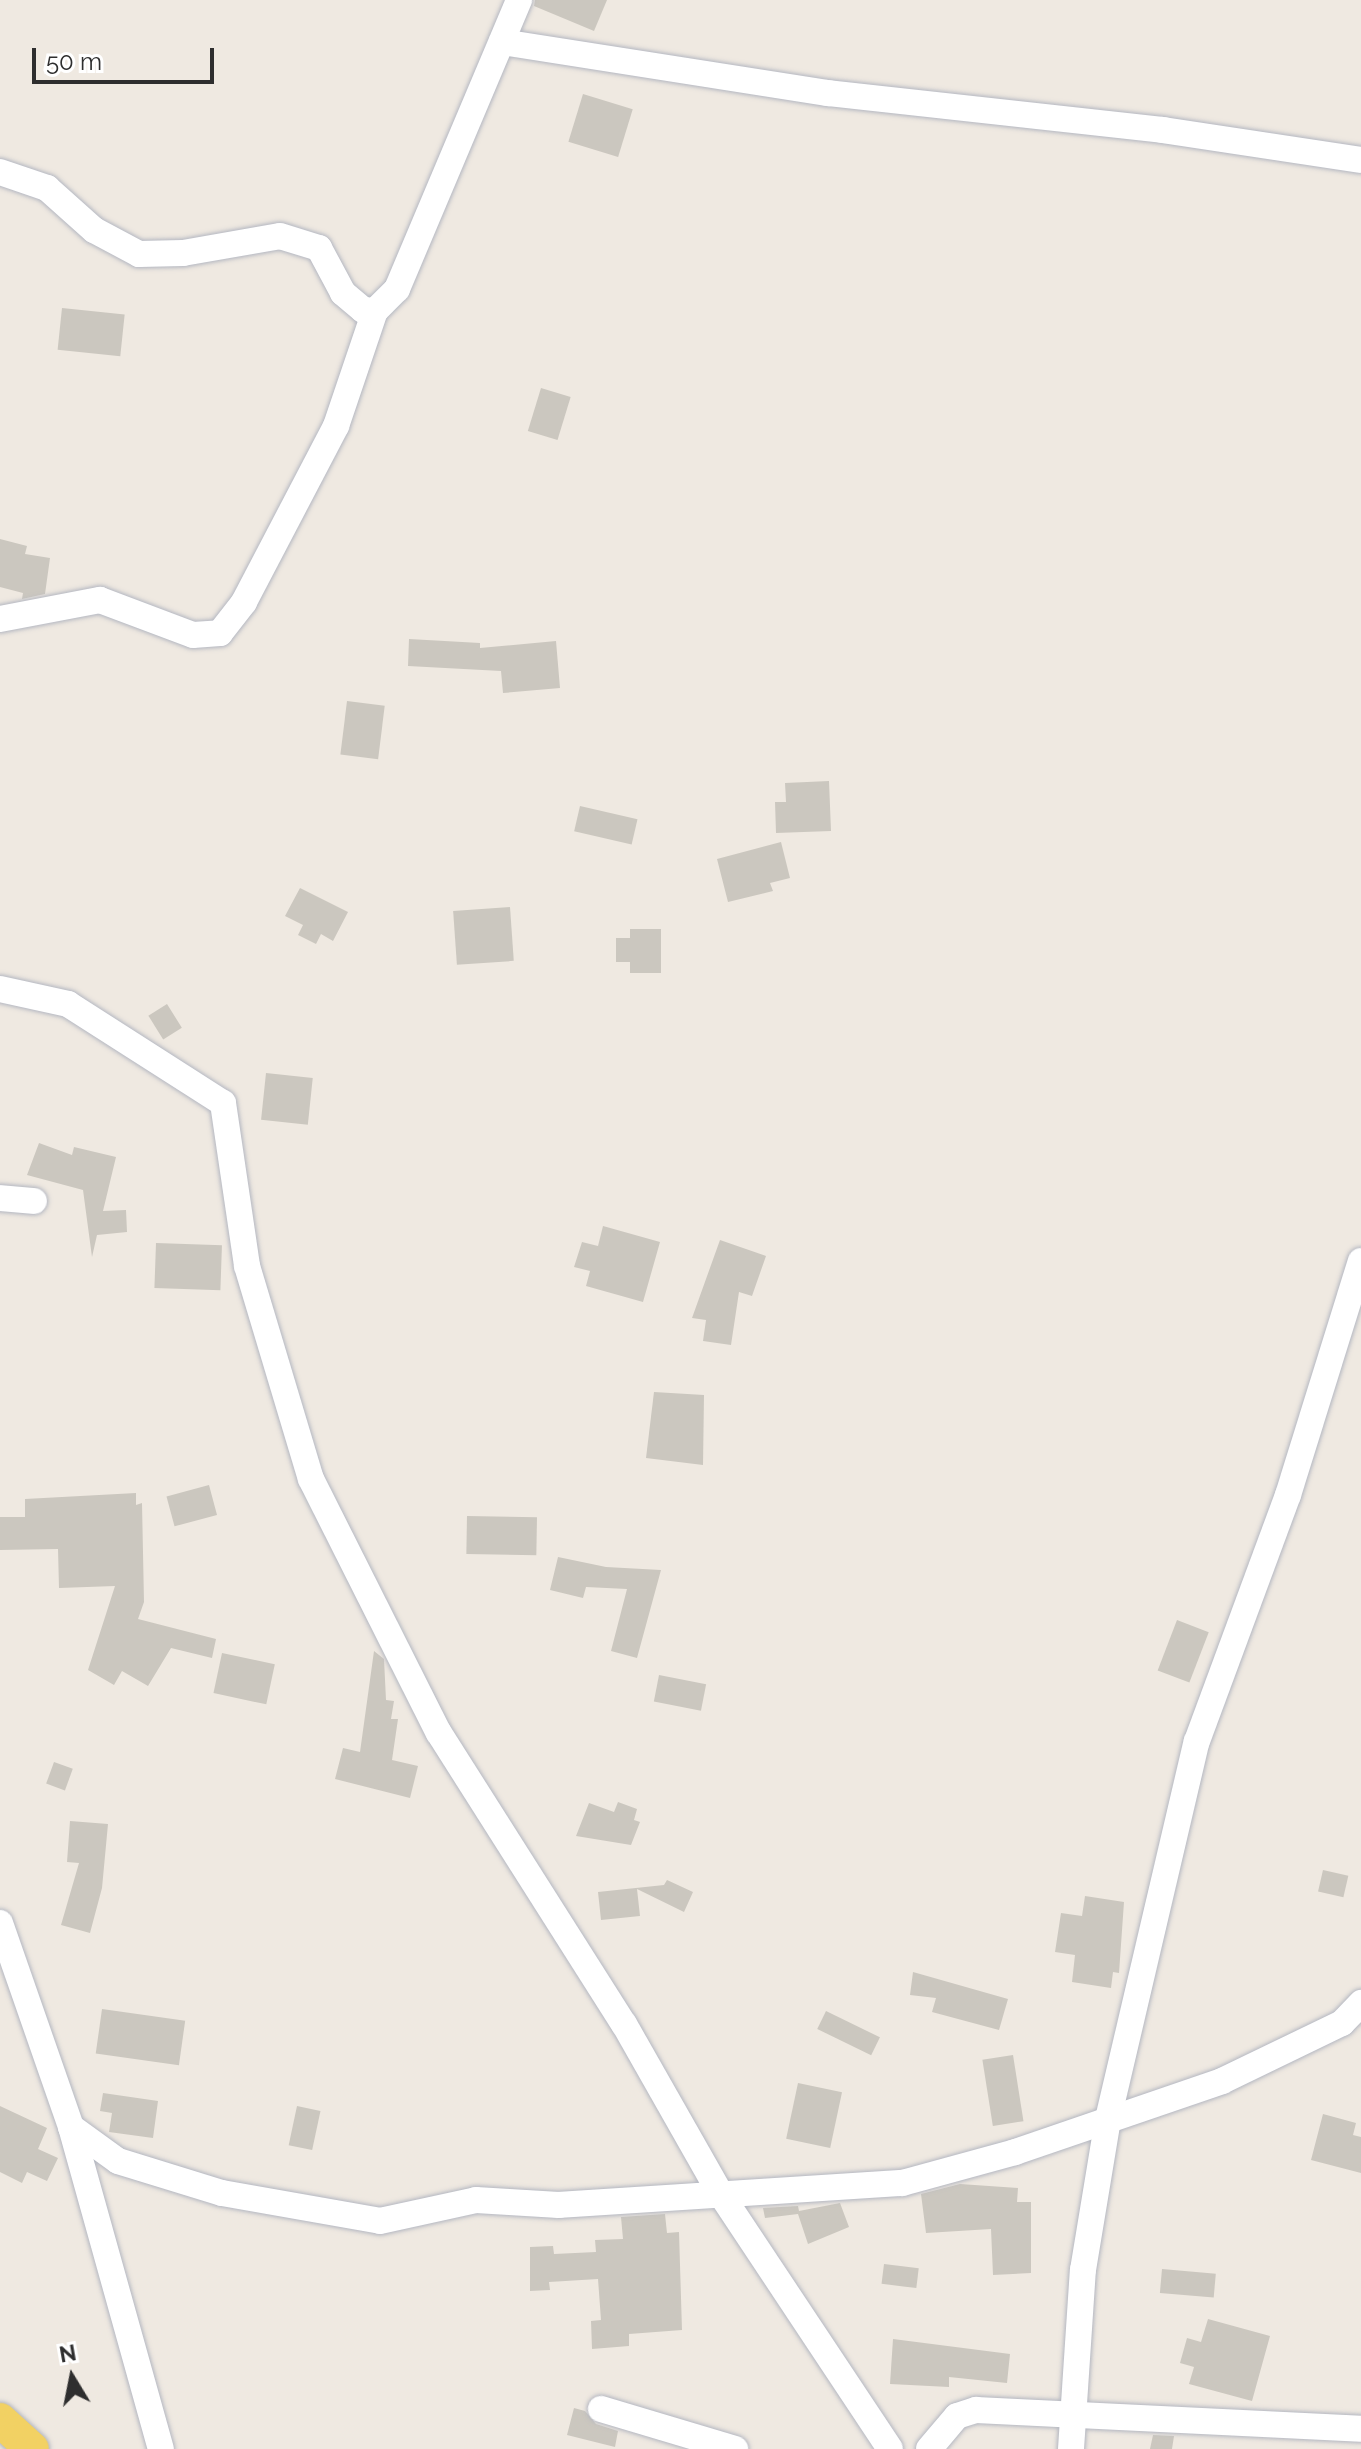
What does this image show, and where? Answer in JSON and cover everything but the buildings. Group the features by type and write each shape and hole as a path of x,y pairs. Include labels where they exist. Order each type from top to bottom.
{"main road":[{"path":"0,2420 32,2449"}],"street":[{"path":"0,619 100,600 193,635 220,633 244,602 336,426 375,311 397,289 519,0"},
{"path":"502,42 828,93 1163,130 1361,160"},
{"path":"0,172 47,188 94,230 139,254 183,253 280,236 319,248 343,293 363,310 375,311"},
{"path":"0,989 68,1004 223,1103 247,1266 311,1479 439,1733 624,2024 720,2193 890,2449"},
{"path":"0,1198 34,1201"},
{"path":"1071,2449 1083,2270 1108,2119 1197,1741 1288,1495 1361,1261"},
{"path":"0,1923 71,2127 161,2449"},
{"path":"71,2127 118,2161 222,2193 380,2221 476,2200 559,2205 902,2183 1015,2152 1222,2081 1342,2023 1361,2003"},
{"path":"601,2409 735,2449"},
{"path":"929,2449 965,2411 1071,2418 1146,2415 1361,2429"}]}
